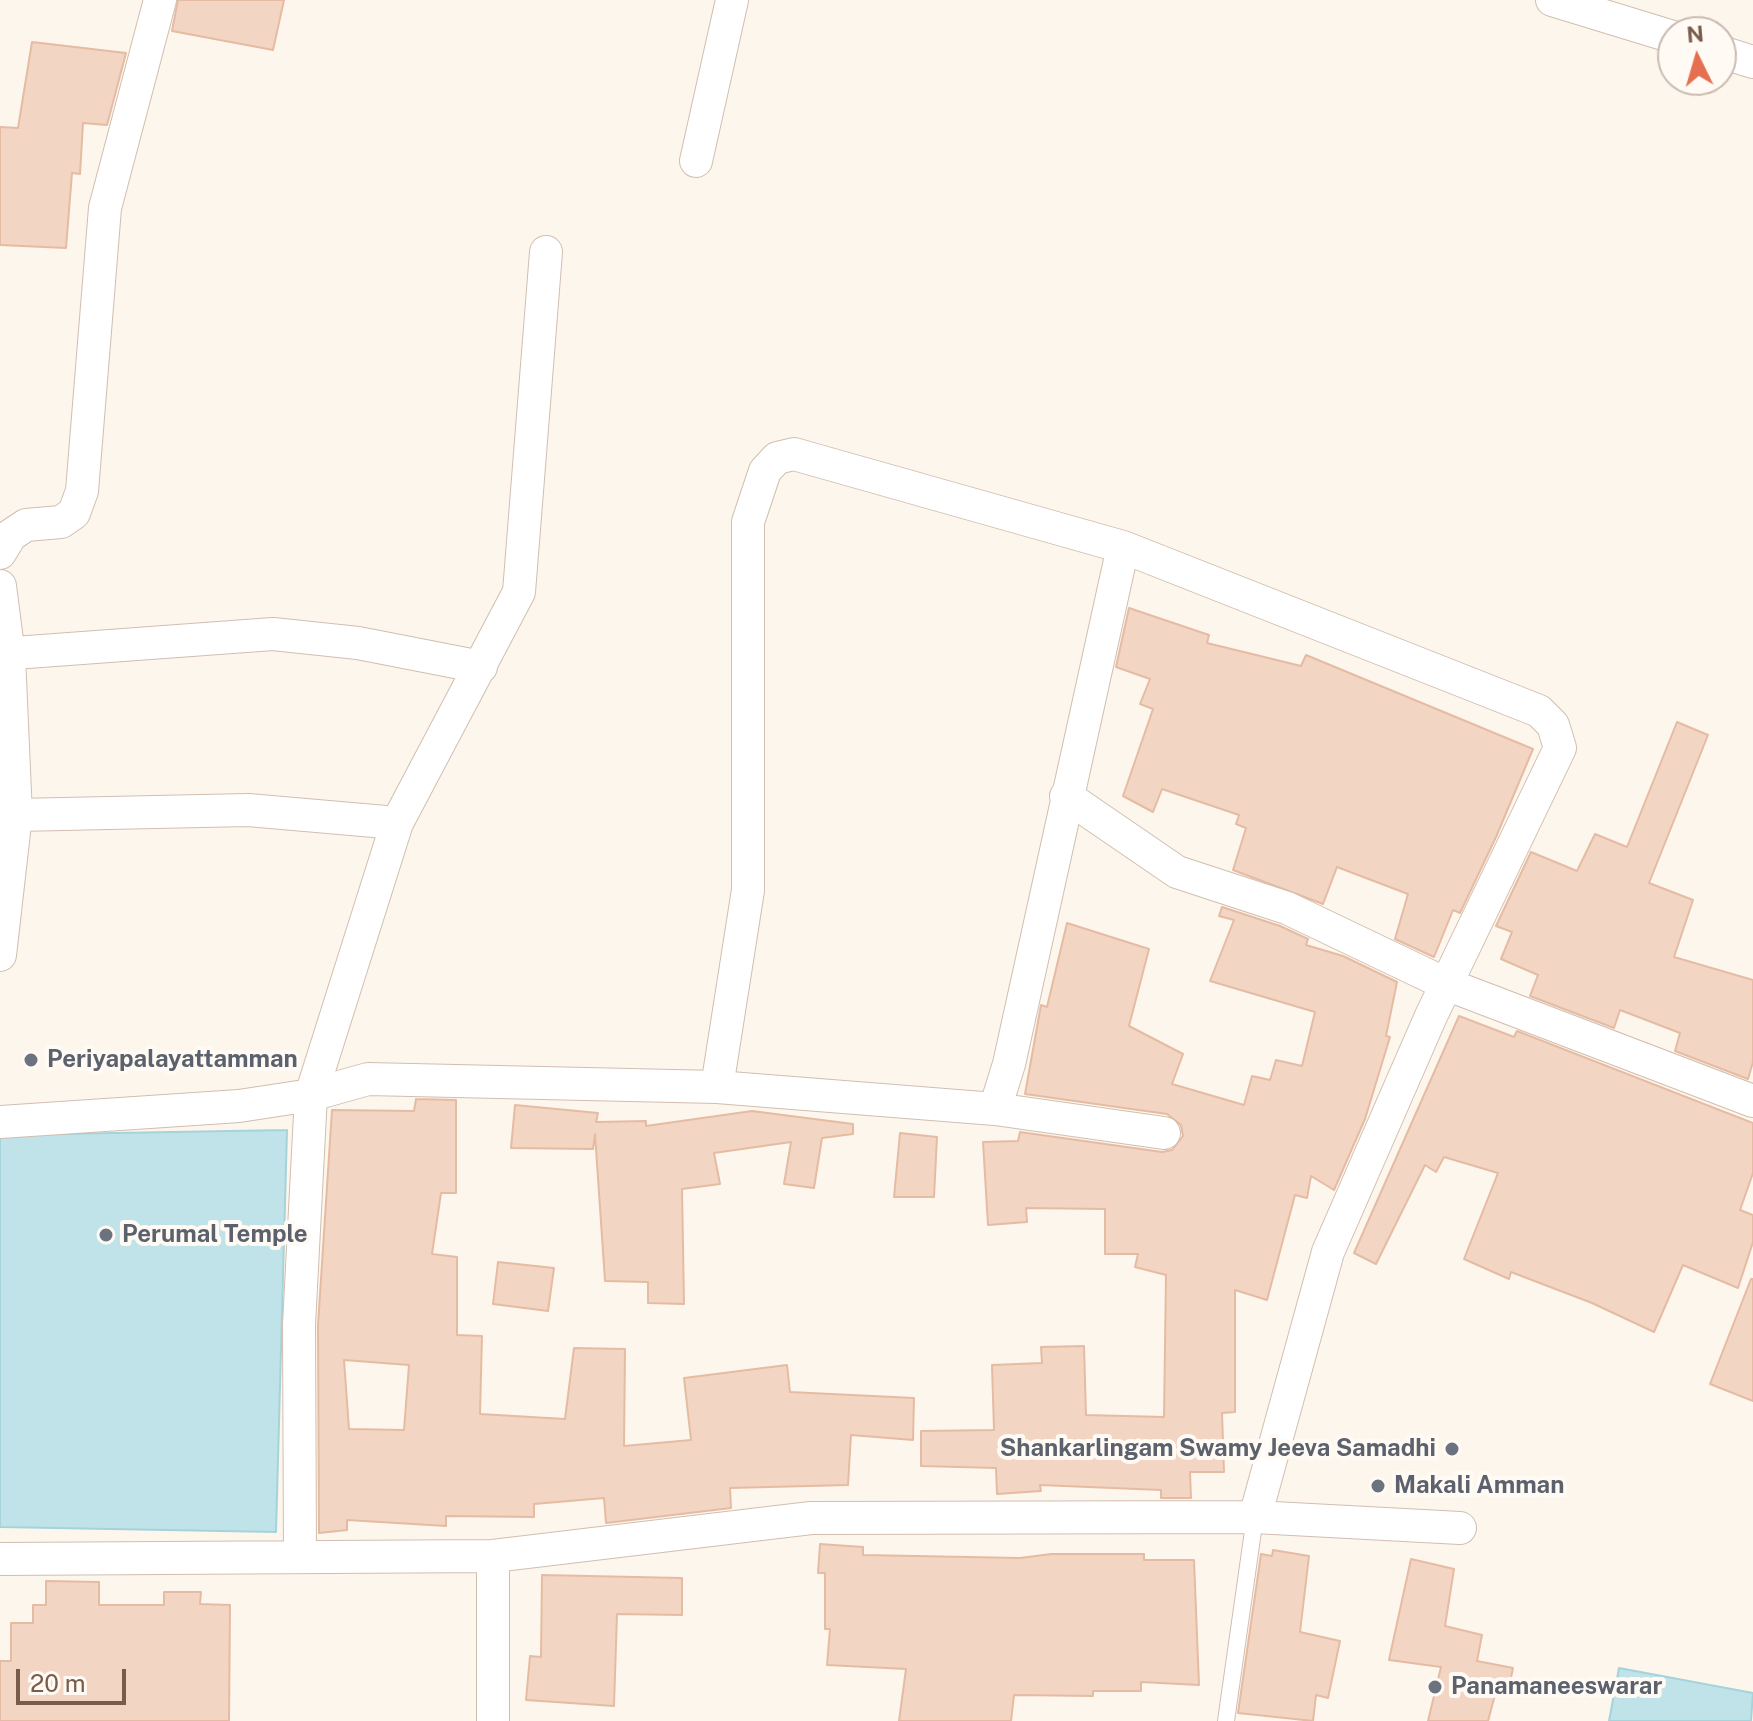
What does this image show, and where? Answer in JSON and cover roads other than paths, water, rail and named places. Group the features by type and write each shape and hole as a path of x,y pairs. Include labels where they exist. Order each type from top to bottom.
{"street":[{"path":"0,553 11,535 26,525 61,522 74,513 82,491 105,208 160,0"},
{"path":"696,161 732,0"},
{"path":"1552,0 1657,32"},
{"path":"300,1555 299,1325 311,1095 397,823 519,592 546,252"},
{"path":"717,1087 748,890 748,522 765,471 777,458 794,454 1123,547 1539,711 1553,725 1560,748 1446,984 1328,1252 1255,1517"},
{"path":"995,1109 1009,1064 1123,547"},
{"path":"0,586 16,815 0,955"},
{"path":"4,655 273,634 358,643 481,667"},
{"path":"1066,796 1177,872 1287,908 1446,984 1753,1101"},
{"path":"16,815 248,810 397,823"},
{"path":"0,1122 239,1106 311,1095 368,1079 717,1087 995,1109 1164,1133"},
{"path":"0,1559 493,1556 811,1518 1255,1517 1460,1528"},
{"path":"493,1556 493,1721"}],"lane":[{"path":"1226,1721 1255,1517"}],"water":[{"path":"287,1130 276,1532 0,1527 0,1135"},
{"path":"1619,1668 1753,1693 1751,1721 1609,1721"}],"place":[{"name":"Periyapalayattamman","path":"31,1060"},
{"name":"Perumal Temple","path":"106,1235"},
{"name":"Shankarlingam Swamy Jeeva Samadhi","path":"1452,1449"},
{"name":"Makali Amman","path":"1378,1486"},
{"name":"Panamaneeswarar","path":"1435,1687"}]}
